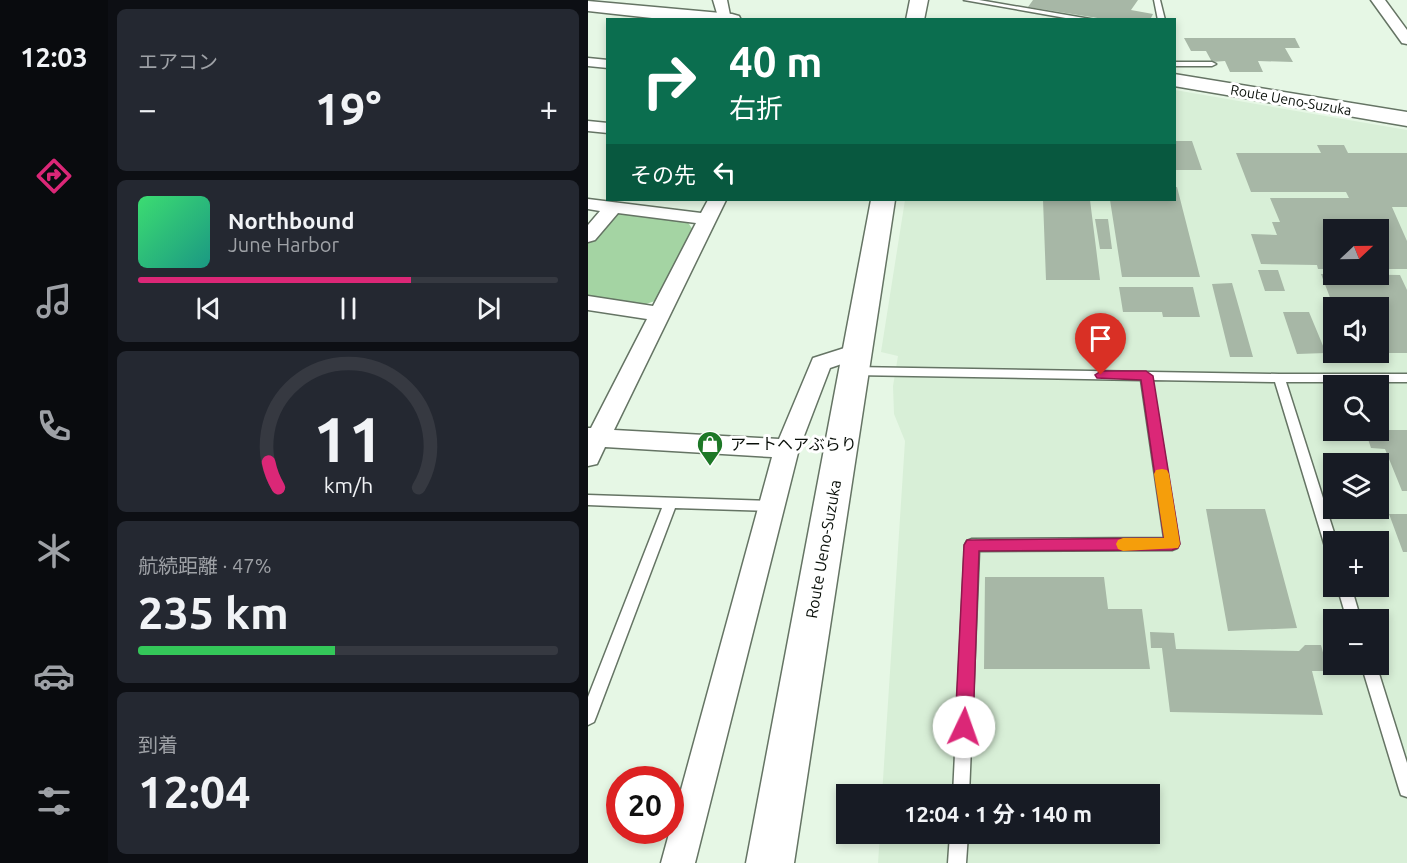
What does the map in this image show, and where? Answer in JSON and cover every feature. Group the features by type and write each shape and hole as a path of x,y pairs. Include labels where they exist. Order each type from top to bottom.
{"main road":[{"path":"915,18 919,0"},
{"path":"588,6 714,18"},
{"name":"Route Ueno-Suzuka","path":"1176,73 1407,119"},
{"name":"Route Ueno-Suzuka","path":"770,863 883,201"}],"street":[{"path":"720,0 725,18"},
{"path":"1378,0 1407,40"},
{"path":"588,62 606,64"},
{"path":"588,126 606,128"},
{"path":"716,201 591,444 787,449"},
{"path":"588,204 707,219"},
{"path":"588,236 614,207"},
{"path":"588,303 660,314"},
{"path":"678,863 787,449 821,363 855,361"}],"lane":[{"path":"967,0 1085,18"},
{"path":"1016,8 1022,0"},
{"path":"1158,0 1162,18"},
{"path":"1176,73 1212,64"},
{"path":"855,361 1146,376 1407,378"},
{"path":"961,784 972,545 1172,544 1146,376"},
{"path":"1279,378 1327,531"},
{"path":"588,500 772,506"},
{"path":"588,717 671,502"},
{"path":"1371,675 1407,789"},
{"path":"957,863 958,844"}],"shaded area":[{"path":"1176,90 1407,130 1407,863 878,863 879,844 1160,844 1160,784 883,784 905,441 894,414 893,386 898,356 881,352 905,201 1176,201"}],"green space":[{"path":"616,213 687,221 693,230 658,300 643,305 588,297 588,243"}],"building":[{"path":"1033,0 1138,0 1131,10 1153,14 1151,18 1097,18 1028,7"},
{"path":"1184,38 1295,38 1300,48 1285,48 1293,62 1258,61 1263,72 1230,72 1225,61 1212,62 1206,51 1191,51"},
{"path":"1176,141 1192,141 1202,170 1176,170"},
{"path":"1317,145 1344,145 1348,153 1407,153 1407,207 1392,207 1407,241 1407,269 1389,269 1389,219 1323,219 1323,269 1318,269 1317,265 1261,264 1251,234 1277,235 1272,222 1280,222 1270,198 1349,198 1346,192 1251,192 1236,153 1321,153"},
{"path":"1177,187 1200,277 1122,277 1110,201 1176,201"},
{"path":"1043,201 1090,201 1100,280 1046,280"},
{"path":"1095,219 1108,219 1112,249 1100,249"},
{"path":"1258,270 1278,270 1285,291 1265,291"},
{"path":"1389,275 1400,275 1407,290 1407,353 1389,353 1389,297 1330,297 1325,285 1389,285"},
{"path":"1232,283 1253,357 1230,357 1212,284"},
{"path":"1119,287 1193,287 1200,317 1163,317 1162,312 1123,312"},
{"path":"1283,312 1309,312 1323,346 1323,353 1297,354"},
{"path":"1389,430 1407,430 1407,491 1402,491 1389,459 1389,453 1385,449 1371,448 1369,441 1389,441"},
{"path":"1206,509 1265,509 1297,628 1228,631"},
{"path":"1389,514 1407,514 1407,552 1403,552"},
{"path":"985,577 1104,577 1108,609 1142,609 1150,669 984,669"},
{"path":"1150,632 1174,633 1176,649 1299,651 1305,645 1321,645 1323,671 1312,671 1323,715 1170,712 1162,648 1151,648"}],"slow traffic":[{"path":"1123,544 1172,544 1162,474"}],"place":[{"name":"アートヘアぶらり","path":"710,467"}],"route":[{"path":"964,727 972,545 1172,544 1146,376 1101,375"}]}
